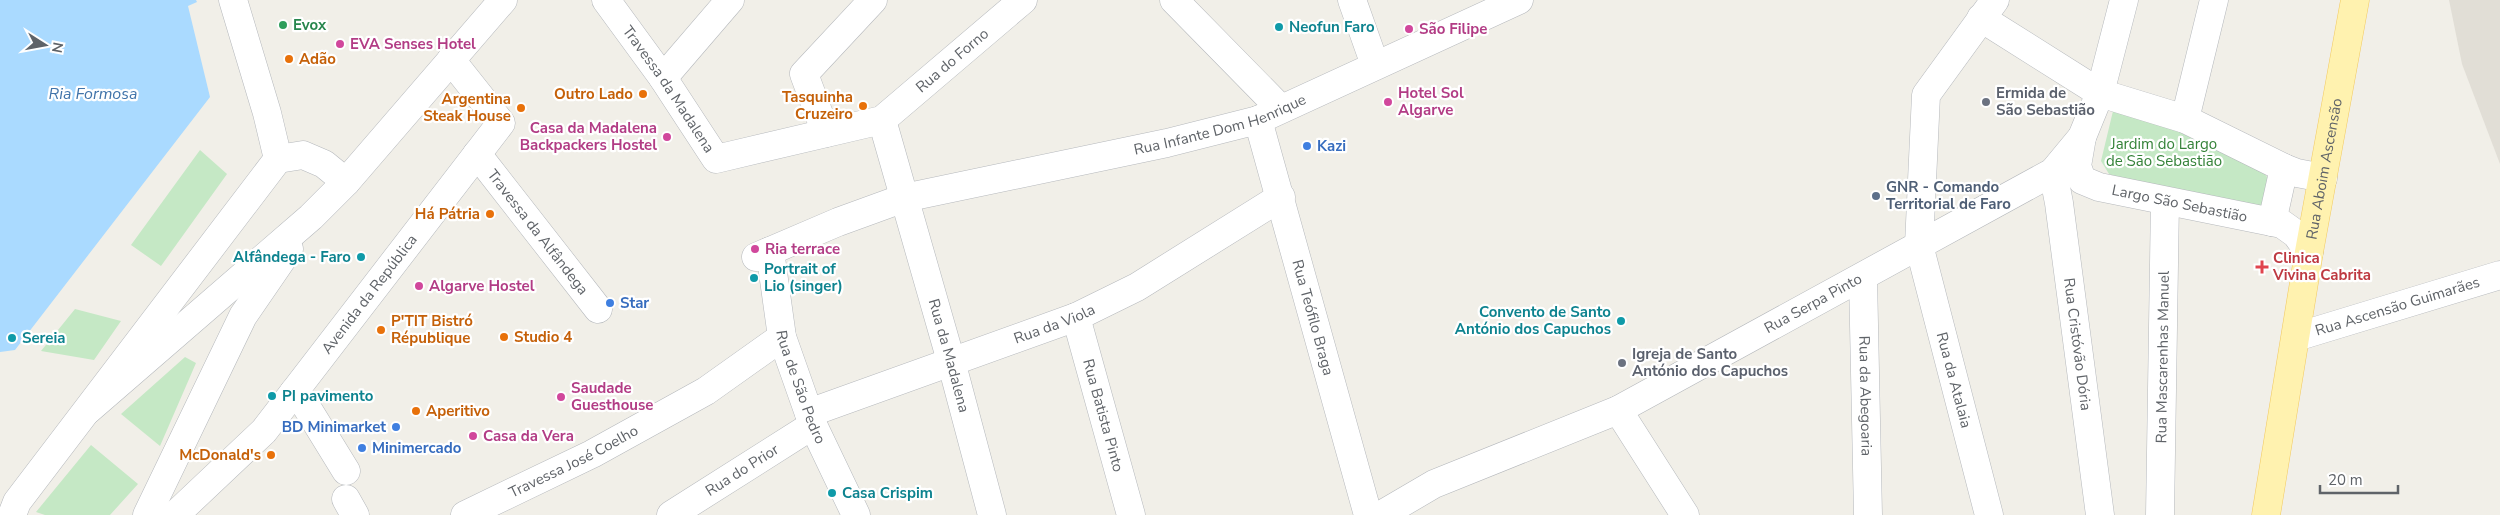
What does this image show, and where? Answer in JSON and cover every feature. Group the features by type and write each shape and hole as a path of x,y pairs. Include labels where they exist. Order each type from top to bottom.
{"main road":[{"name":"Rua Aboim Ascensão","path":"2266,515 2309,252 2355,0"}],"street":[{"path":"233,0 267,112 278,159"},
{"path":"88,410 312,217 346,182 503,0"},
{"name":"Travessa da Madalena","path":"606,0 663,78 716,159 826,133"},
{"path":"663,78 730,0"},
{"path":"873,0 804,74 826,133 882,120"},
{"name":"Rua do Forno","path":"882,120 1023,0"},
{"path":"1174,0 1269,114"},
{"path":"1352,0 1375,65"},
{"name":"Rua Infante Dom Henrique","path":"763,254 838,222 904,198 1167,143 1269,114 1519,0"},
{"path":"2053,172 2082,137 2100,93 2124,0"},
{"path":"2185,119 2214,0"},
{"path":"1988,9 2100,93 2185,119 2284,168 2297,173 2322,178"},
{"name":"Rua da Atalaia","path":"1988,9 1926,95 1919,245 1989,515"},
{"name":"Avenida da República","path":"175,515 264,431 501,123 452,60"},
{"name":"Rua Teófilo Braga","path":"1269,114 1281,198 1368,515"},
{"name":"Rua da Madalena","path":"882,120 951,360 992,515"},
{"name":"Largo São Sebastião","path":"2082,137 2077,166 2082,180 2099,187 2282,224 2296,234 2309,252"},
{"name":"Travessa da Alfândega","path":"477,154 598,308"},
{"path":"12,515 17,502 278,159 303,156 324,164 346,182"},
{"path":"2272,222 2284,168"},
{"name":"Rua Serpa Pinto","path":"1382,515 1434,484 1618,410 2053,172"},
{"name":"Rua Cristóvão Dória","path":"2053,172 2059,203 2100,515"},
{"path":"2059,203 2072,190 2099,187"},
{"name":"Rua da Viola","path":"811,419 951,360 1076,317 1137,287 1281,198"},
{"name":"Rua Mascarenhas Manuel","path":"2160,515 2164,201"},
{"path":"147,515 243,316 312,217"},
{"name":"Rua de São Pedro","path":"763,254 782,337 811,419 856,515"},
{"name":"Rua Ascensão Guimarães","path":"2296,337 2500,274"},
{"name":"Rua da Abegoaria","path":"1863,277 1868,515"},
{"name":"Rua Batista Pinto","path":"1076,317 1131,515"},
{"name":"Travessa José Coelho","path":"464,515 592,454 706,391 782,337"},
{"path":"294,392 306,406 346,471"},
{"path":"1618,410 1685,515"},
{"name":"Rua do Prior","path":"677,514 811,419"},
{"path":"0,490 53,454"}],"shaded area":[{"path":"2449,0 2500,0 2500,164 2462,64"}],"green space":[{"name":"Jardim do Largo de São Sebastião","path":"2141,110 2265,174 2272,185 2261,207 2129,183 2109,174 2101,161 2113,111"},
{"path":"200,150 227,174 161,266 131,245"},
{"path":"75,309 121,321 94,360 41,351"},
{"path":"185,357 196,363 160,446 121,414"},
{"path":"91,445 138,484 110,515 45,515 36,512"}],"water":[{"name":"Ria Formosa","path":"0,0 196,0 197,2 188,6 210,97 15,350 0,352"}],"place":[{"name":"Evox","path":"283,25"},
{"name":"Neofun Faro","path":"1279,27"},
{"name":"São Filipe","path":"1409,29"},
{"name":"EVA Senses Hotel","path":"340,44"},
{"name":"Adão","path":"289,59"},
{"name":"Outro Lado","path":"643,94"},
{"name":"Hotel Sol Algarve","path":"1388,102"},
{"name":"Ermida de São Sebastião","path":"1986,102"},
{"name":"Tasquinha Cruzeiro","path":"863,106"},
{"name":"Argentina Steak House","path":"521,108"},
{"name":"Casa da Madalena Backpackers Hostel","path":"667,137"},
{"name":"Kazi","path":"1307,146"},
{"name":"GNR - Comando Territorial de Faro","path":"1876,196"},
{"name":"Há Pátria","path":"490,214"},
{"name":"Ria terrace","path":"755,249"},
{"name":"Alfândega - Faro","path":"361,257"},
{"name":"Clinica Vivina Cabrita","path":"2262,267"},
{"name":"Portrait of Lio (singer)","path":"754,278"},
{"name":"Algarve Hostel","path":"419,286"},
{"name":"Star","path":"610,303"},
{"name":"Convento de Santo António dos Capuchos","path":"1621,321"},
{"name":"P'TIT Bistró République","path":"381,330"},
{"name":"Studio 4","path":"504,337"},
{"name":"Sereia","path":"12,338"},
{"name":"Igreja de Santo António dos Capuchos","path":"1622,363"},
{"name":"PI pavimento","path":"272,396"},
{"name":"Saudade Guesthouse","path":"561,397"},
{"name":"Aperitivo","path":"416,411"},
{"name":"BD Minimarket","path":"396,427"},
{"name":"Casa da Vera","path":"473,436"},
{"name":"Minimercado","path":"362,448"},
{"name":"McDonald's","path":"271,455"},
{"name":"Casa Crispim","path":"832,493"}]}
